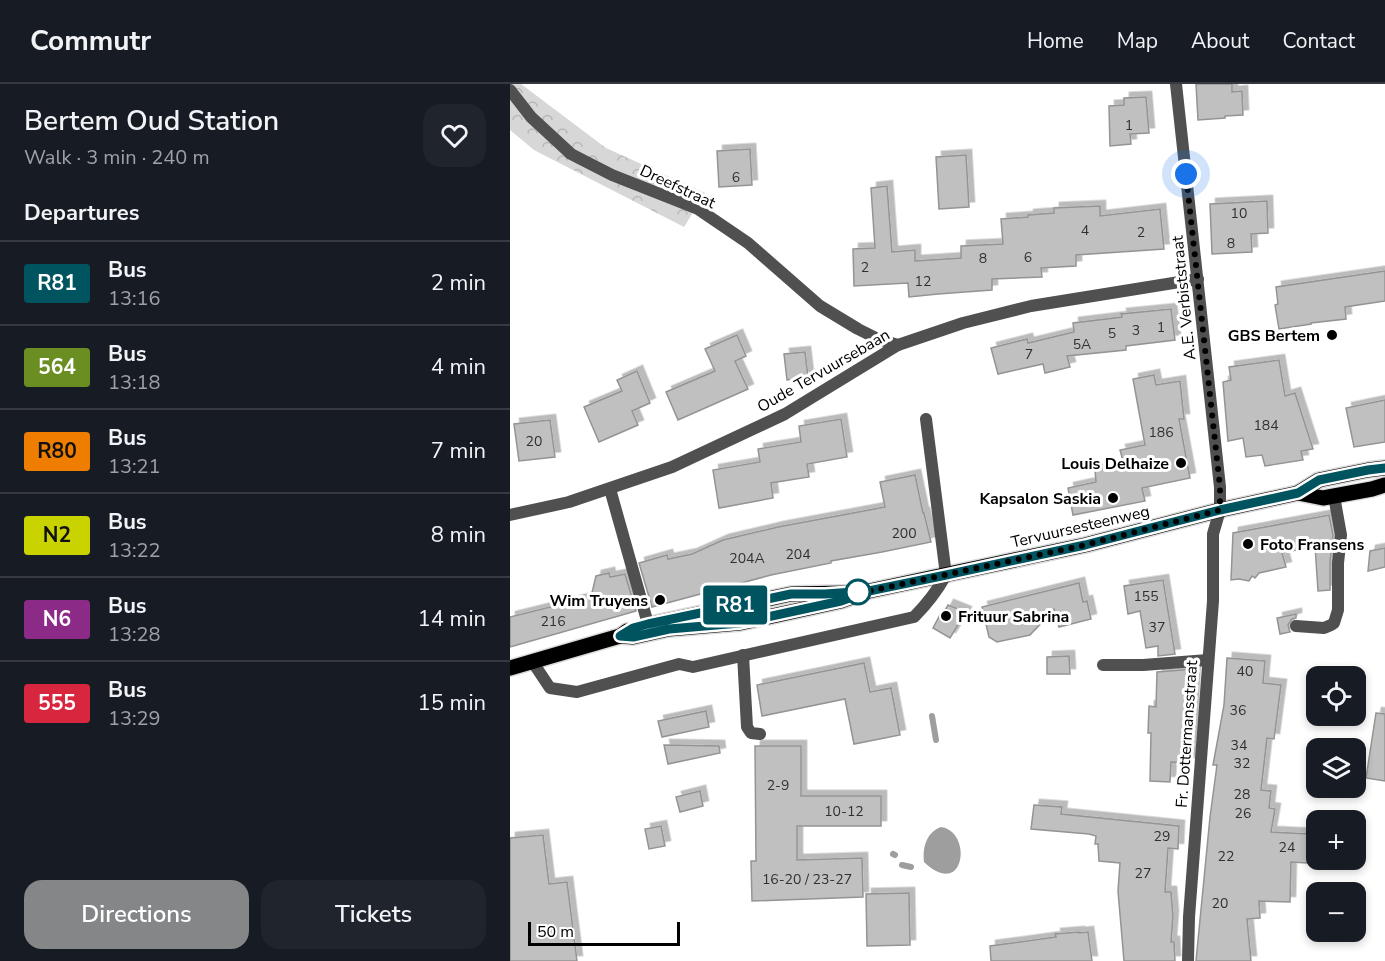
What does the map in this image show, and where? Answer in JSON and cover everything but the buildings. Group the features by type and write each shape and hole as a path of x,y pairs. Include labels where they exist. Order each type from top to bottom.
{"main road":[{"name":"Tervuursesteenweg","path":"510,668 620,636 633,628 648,624 791,594 869,591 946,575 1085,545 1220,510 1298,493 1319,480 1385,468"},
{"name":"Tervuursesteenweg","path":"1298,493 1323,498 1385,485"},
{"name":"Tervuursesteenweg","path":"620,636 633,637 669,629 740,623 841,601 869,591"}],"street":[{"name":"A.E. Verbiststraat","path":"1176,84 1220,487 1220,510"},
{"name":"Dreefstraat","path":"510,90 531,117 571,154 612,175 698,209 748,243 820,306 868,334 898,345"},
{"name":"Oude Tervuursebaan","path":"510,515 569,502 672,467 785,414 898,345 963,324 1031,306 1198,279"},
{"path":"532,661 550,688 577,692 679,664 693,667 914,617 928,603 946,575 926,419"},
{"path":"610,489 648,624"},
{"path":"1296,626 1324,628 1331,626 1338,610 1338,563 1341,535 1334,496"},
{"name":"Fr. Dottermansstraat","path":"1188,961 1188,917 1213,601 1213,534 1220,510"},
{"path":"744,655 747,727 751,733 760,734"},
{"path":"1103,665 1143,665 1208,660"}],"green space":[{"path":"510,84 521,84 606,148 705,193 684,227 534,150 510,130"}],"shaded area":[{"path":"941,827 951,831 958,840 960,850 960,861 956,869 948,874 938,872 924,862 926,841 932,832"}],"waterway":[{"path":"932,716 936,740"},
{"path":"902,865 911,867"}],"bus line":[{"name":"R81","path":"855,596 740,623 669,629 633,637 620,636 633,628 648,624 791,594 869,591 1085,545 1220,510 1298,493 1319,480 1385,468"}],"place":[{"name":"GBS Bertem","path":"1332,335"},
{"name":"Louis Delhaize","path":"1181,463"},
{"name":"Kapsalon Saskia","path":"1113,498"},
{"name":"Foto Fransens","path":"1248,544"},
{"name":"Wim Truyens","path":"660,600"},
{"name":"Frituur Sabrina","path":"946,616"}],"route":[{"path":"858,592 855,596 869,591 1085,545 1220,510 1220,487 1186,174"}]}
